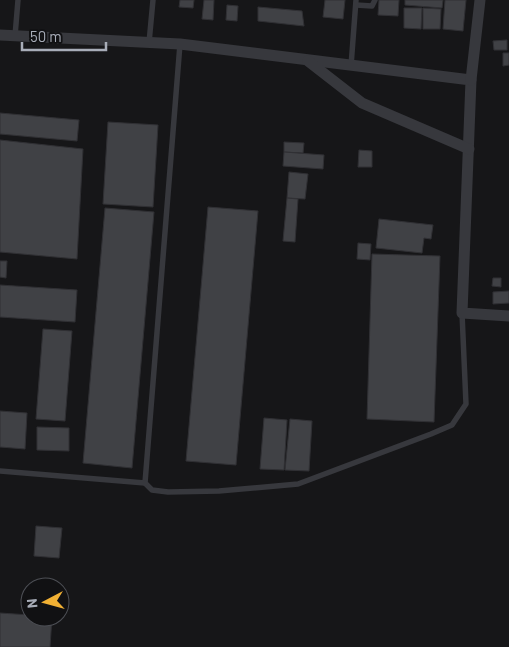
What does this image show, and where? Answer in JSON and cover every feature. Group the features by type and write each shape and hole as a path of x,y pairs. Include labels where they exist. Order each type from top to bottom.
{"street":[{"path":"480,0 472,80 462,313 509,316"},
{"path":"0,35 180,44 472,80"},
{"path":"306,60 362,103 469,149"}],"lane":[{"path":"15,36 18,0"},
{"path":"149,43 153,0"},
{"path":"352,66 356,2 372,6 376,0"},
{"path":"145,483 180,44"},
{"path":"0,471 145,483 152,490 168,492 298,484 431,434 452,424 466,404 462,313"}],"building":[{"path":"180,0 194,0 193,8 179,7"},
{"path":"204,0 214,0 213,20 202,19"},
{"path":"325,0 345,0 343,19 323,17"},
{"path":"379,0 399,0 398,16 378,15"},
{"path":"405,0 443,0 442,8 405,5"},
{"path":"445,0 466,0 463,31 443,29"},
{"path":"227,5 238,6 237,21 226,20"},
{"path":"258,7 302,11 304,26 258,21"},
{"path":"404,8 422,8 421,29 404,28"},
{"path":"423,8 441,9 440,29 423,29"},
{"path":"507,40 507,50 494,50 493,41"},
{"path":"503,53 509,53 509,65 503,66"},
{"path":"0,113 79,120 77,141 0,134"},
{"path":"108,122 158,125 153,207 103,204"},
{"path":"0,140 83,149 77,259 0,252"},
{"path":"284,142 304,143 303,153 284,152"},
{"path":"359,150 372,151 372,167 358,167"},
{"path":"284,152 324,155 323,169 283,166"},
{"path":"289,172 308,174 305,199 287,198"},
{"path":"287,198 298,199 295,242 283,241"},
{"path":"208,207 258,211 236,465 186,461"},
{"path":"105,208 154,212 132,468 83,463"},
{"path":"379,219 433,225 431,239 424,238 422,253 376,248"},
{"path":"358,243 371,244 370,260 357,259"},
{"path":"372,254 440,256 434,422 367,419"},
{"path":"0,261 7,261 6,278 0,277"},
{"path":"493,278 501,278 501,287 492,286"},
{"path":"0,285 77,290 75,322 0,317"},
{"path":"509,291 509,303 493,304 493,292"},
{"path":"43,329 72,331 65,421 36,419"},
{"path":"0,411 27,413 25,449 0,447"},
{"path":"264,418 287,420 284,470 260,469"},
{"path":"290,419 312,421 309,471 285,470"},
{"path":"37,427 69,428 69,451 37,450"},
{"path":"36,526 62,528 59,558 34,556"},
{"path":"0,613 20,614 20,627 51,627 50,647 0,647"}]}
